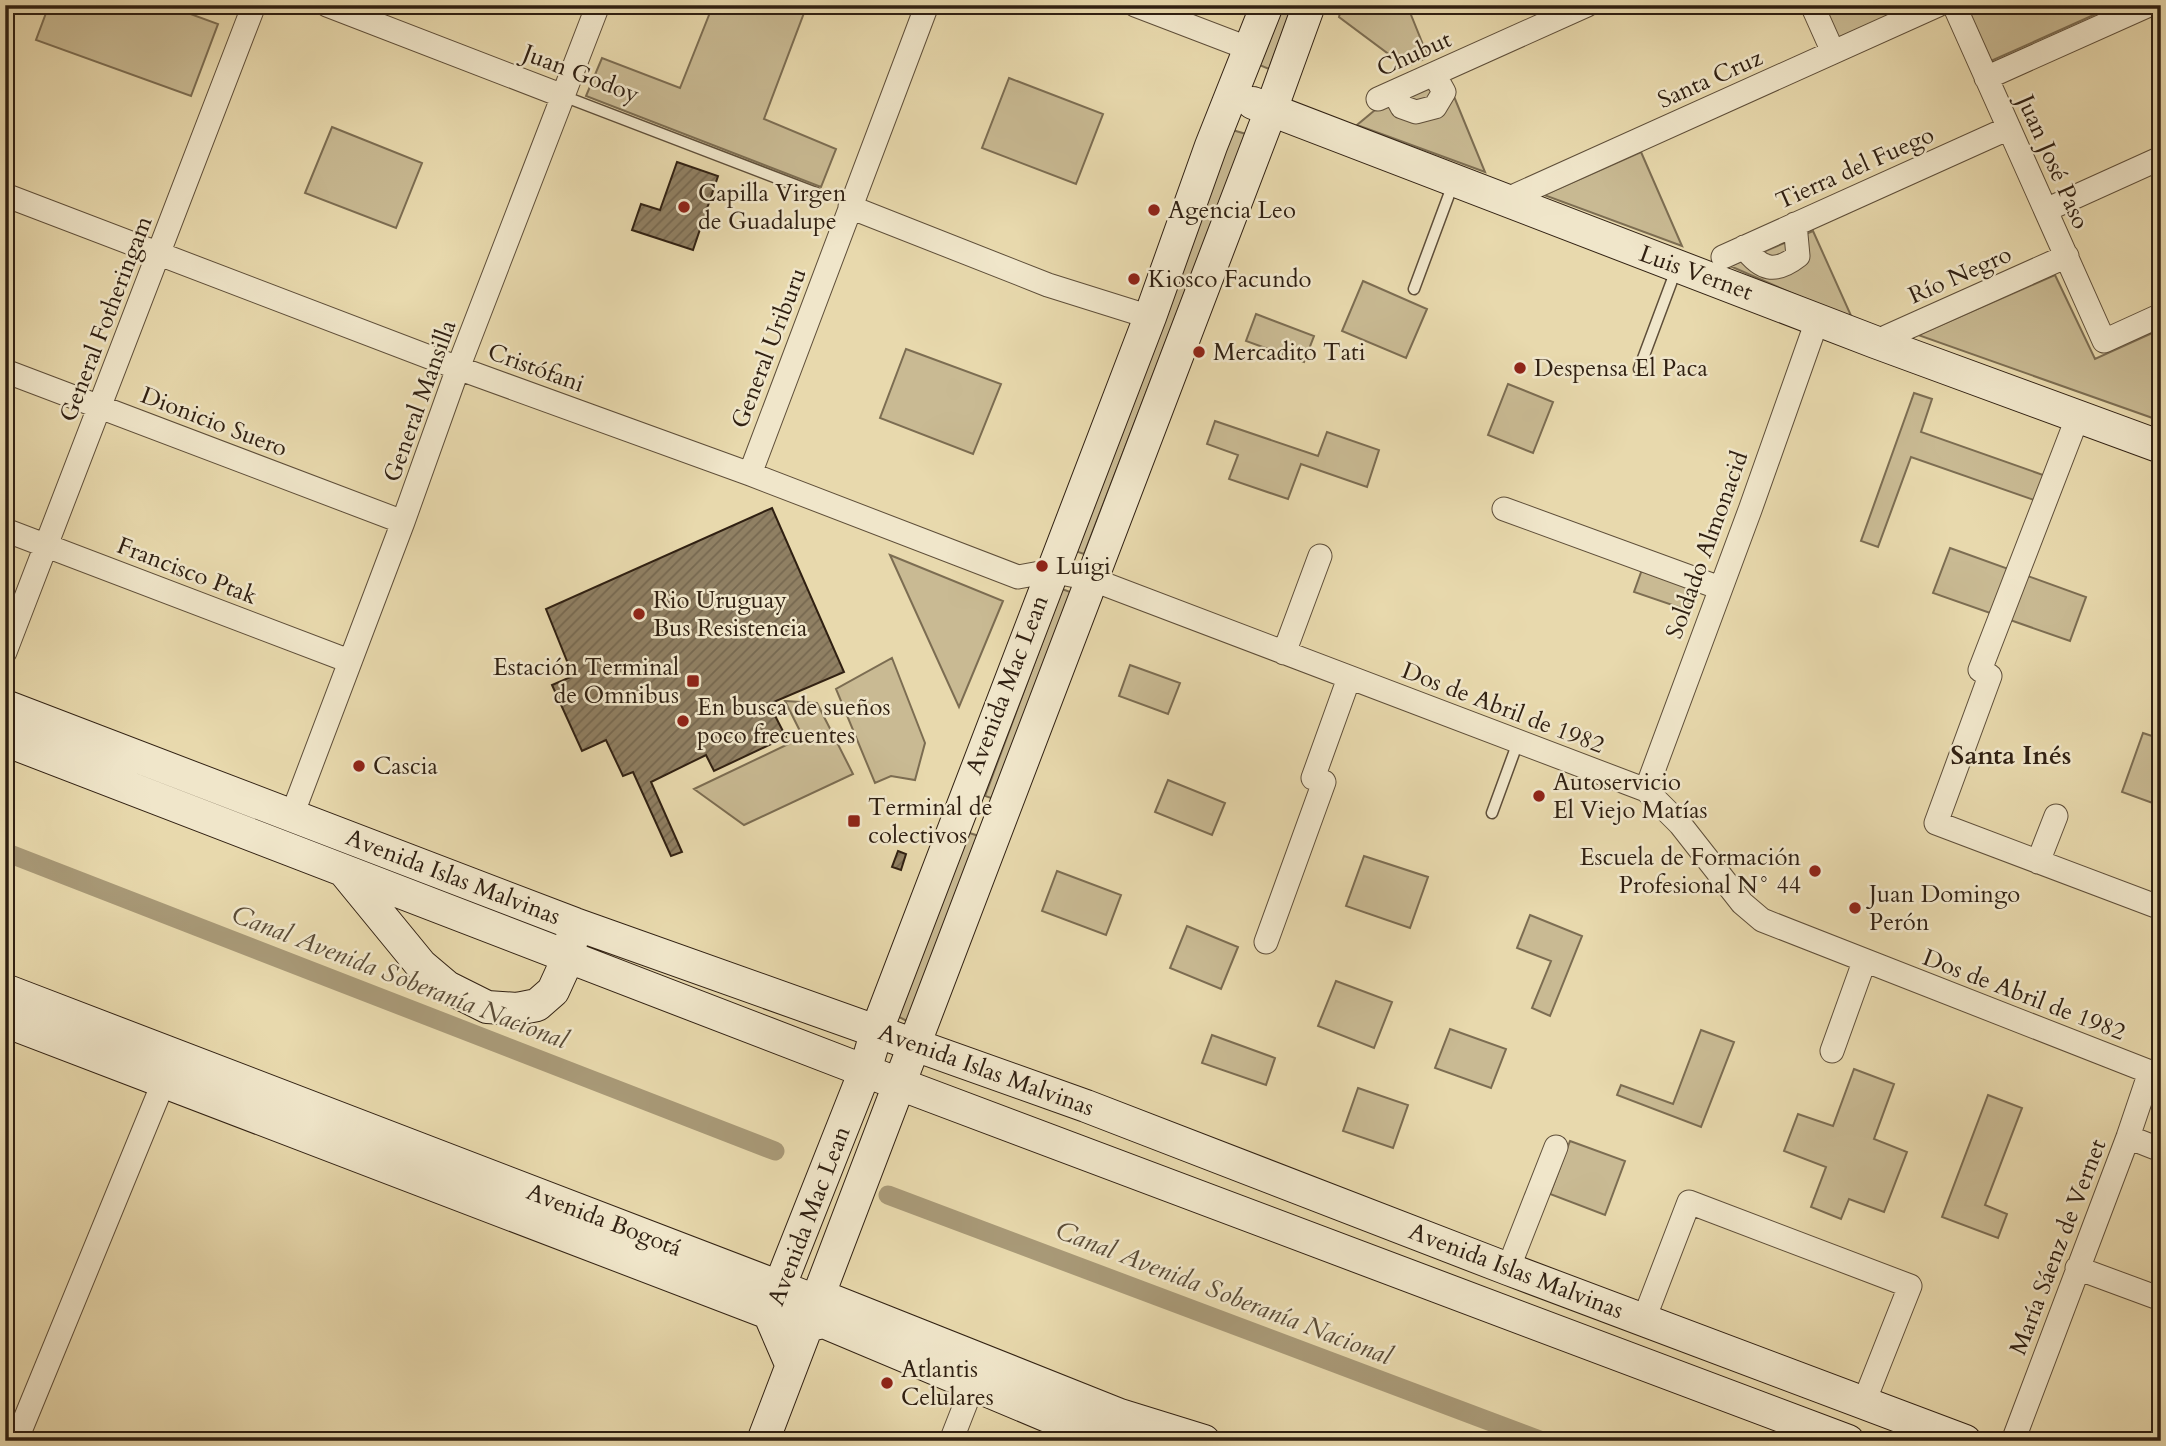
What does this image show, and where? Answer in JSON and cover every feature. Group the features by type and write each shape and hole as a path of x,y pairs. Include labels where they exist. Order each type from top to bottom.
{"main road":[{"name":"Avenida Mac Lean","path":"791,1364 774,1300 865,1070 877,1030 1150,317 1211,146 1266,5"},
{"name":"Avenida Mac Lean","path":"764,1441 1309,5"},
{"name":"Luis Vernet","path":"1232,95 1875,342 2161,447"},
{"name":"Avenida Islas Malvinas","path":"5,706 575,924 1086,1106 1965,1441"},
{"name":"Avenida Islas Malvinas","path":"5,740 899,1083 1848,1441"},
{"path":"343,870 421,965 447,987 487,1007 517,1009 537,1005 553,990 569,956 575,924"},
{"name":"Avenida Bogotá","path":"9,1006 164,1081 396,1156"},
{"name":"Avenida Bogotá","path":"9,1006 811,1314 826,1298 978,1372 1112,1432 1204,1441"}],"street":[{"name":"General Fotheringam","path":"5,652 254,5"},
{"name":"Juan Godoy","path":"327,5 564,96"},
{"name":"General Mansilla","path":"292,815 458,368 598,5"},
{"name":"General Uriburu","path":"750,474 927,5"},
{"path":"1135,5 1250,49"},
{"name":"Chubut","path":"1386,95 1587,5"},
{"path":"1812,5 1833,52"},
{"name":"Santa Cruz","path":"1503,201 1938,5"},
{"name":"Juan José Paso","path":"1954,5 2105,341 2161,315"},
{"path":"1986,78 2149,5"},
{"name":"Tierra del Fuego","path":"1723,257 2009,128"},
{"path":"2046,210 2161,158"},
{"name":"Cristófani","path":"5,195 458,368 750,474 1018,578 1051,571"},
{"path":"850,207 1048,285 1150,317"},
{"path":"1744,247 1755,262 1776,269 1786,266 1798,256 1794,225"},
{"name":"Río Negro","path":"1875,342 2067,256"},
{"name":"Soldado Almonacid","path":"1646,790 1818,318"},
{"name":"Dionicio Suero","path":"5,371 403,522"},
{"path":"2078,416 1980,670 1990,676 1936,823 2161,908"},
{"path":"1504,509 1720,588"},
{"name":"Francisco Ptak","path":"5,530 349,661"},
{"path":"1284,653 1320,556"},
{"name":"Dos de Abril de 1982","path":"1051,571 1091,579 1646,790 1680,824 1742,903 1762,920 1864,962 2155,1071"},
{"path":"1266,942 1324,782 1313,778 1349,678"},
{"path":"956,824 1001,815"},
{"path":"2038,862 2056,816"},
{"path":"1832,1051 1864,962"},
{"name":"María Sáenz de Vernet","path":"2013,1441 2077,1268 2155,1071"},
{"path":"16,1441 164,1081"},
{"path":"2128,1137 2161,1150"},
{"path":"1508,1269 1556,1147"},
{"path":"1644,1319 1689,1202 1910,1286 1864,1402"},
{"path":"2077,1268 2161,1299"},
{"path":"951,1441 978,1372"}],"lane":[{"name":"Juan Godoy","path":"564,96 816,193"},
{"path":"1415,289 1454,182"},
{"path":"1639,369 1678,266"},
{"path":"1492,813 1518,742"}],"shaded area":[{"path":"49,5 166,5 218,24 191,96 36,40"},
{"path":"713,5 807,5 764,119 836,149 821,187 586,96 602,58 680,88"},
{"path":"1280,5 1293,5 1269,69 1257,64"},
{"path":"1342,5 1407,5 1428,57 1406,67 1339,17"},
{"path":"1824,5 1913,5 1838,38"},
{"path":"1965,5 2116,5 1991,61"},
{"path":"1446,77 1485,172 1357,125 1387,100"},
{"path":"1009,78 1103,114 1076,184 982,148"},
{"path":"332,127 422,163 396,228 305,193"},
{"path":"1229,129 1246,134 1084,554 1072,550"},
{"path":"1641,152 1682,246 1544,195"},
{"path":"1813,231 1853,320 1730,266"},
{"path":"2055,275 2095,359 2161,329 2161,421 1918,335"},
{"path":"1363,281 1427,309 1406,358 1342,331"},
{"path":"1256,314 1314,336 1304,362 1246,341"},
{"path":"906,349 1001,384 973,454 880,418"},
{"path":"1508,384 1553,402 1533,453 1488,435"},
{"path":"1914,393 1932,399 1921,432 2046,476 2037,501 1911,457 1878,547 1861,541"},
{"path":"1215,421 1318,456 1327,432 1379,450 1367,487 1301,464 1288,499 1229,479 1238,455 1207,444"},
{"path":"1950,548 2086,597 2070,641 1933,593"},
{"path":"890,555 1003,601 959,707"},
{"path":"1644,564 1697,582 1687,610 1634,592"},
{"path":"1062,589 1073,593 997,800 985,796"},
{"path":"892,658 925,743 915,780 891,776 875,783 836,689"},
{"path":"1130,665 1180,683 1168,714 1119,696"},
{"path":"785,701 817,703 853,774 744,825 694,789 803,737"},
{"path":"2143,733 2161,739 2161,806 2122,792"},
{"path":"1168,780 1225,803 1212,835 1155,812"},
{"path":"963,831 979,836 907,1021 893,1014"},
{"path":"1364,856 1428,877 1410,928 1346,906"},
{"path":"1057,871 1121,895 1106,935 1042,911"},
{"path":"1530,915 1582,936 1550,1016 1532,1008 1551,961 1517,948"},
{"path":"1187,926 1238,947 1221,989 1170,968"},
{"path":"1336,981 1392,1002 1374,1048 1318,1026"},
{"path":"1450,1029 1506,1049 1491,1088 1435,1068"},
{"path":"1701,1030 1734,1042 1701,1127 1617,1095 1621,1085 1673,1104"},
{"path":"1212,1035 1275,1058 1266,1085 1202,1063"},
{"path":"1854,1069 1894,1084 1874,1139 1907,1152 1884,1212 1849,1199 1841,1219 1811,1207 1826,1167 1784,1151 1798,1114 1833,1126"},
{"path":"1358,1088 1408,1105 1393,1148 1343,1131"},
{"path":"1988,1095 2022,1108 1985,1205 2007,1214 1998,1238 1942,1217"},
{"path":"1570,1141 1625,1161 1605,1215 1550,1194"}],"building":[{"name":"Capilla Virgen de Guadalupe","path":"677,162 718,176 693,250 632,230 641,204 660,210"},
{"name":"Estación Terminal de Omnibus","path":"772,508 844,672 769,704 786,737 714,771 706,755 651,782 682,852 671,856 633,772 623,776 606,740 582,751 552,685 573,676 546,609"},
{"path":"898,851 906,854 901,870 892,867"}],"waterway":[{"name":"Canal Avenida Soberanía Nacional","path":"5,852 775,1151"},
{"name":"Canal Avenida Soberanía Nacional","path":"888,1195 1542,1441"}],"place":[{"name":"Capilla Virgen de Guadalupe","path":"684,207"},
{"name":"Agencia Leo","path":"1154,210"},
{"name":"Kiosco Facundo","path":"1134,279"},
{"name":"Mercadito Tati","path":"1199,352"},
{"name":"Despensa El Paca","path":"1520,368"},
{"name":"Luigi","path":"1042,566"},
{"name":"Rio Uruguay Bus Resistencia","path":"639,614"},
{"name":"Estación Terminal de Omnibus","path":"693,681"},
{"name":"En busca de sueños poco frecuentes","path":"683,721"},
{"name":"Cascia","path":"359,766"},
{"name":"Autoservicio El Viejo Matías","path":"1539,796"},
{"name":"Terminal de colectivos","path":"854,821"},
{"name":"Escuela de Formación Profesional N° 44","path":"1815,871"},
{"name":"Juan Domingo Perón","path":"1855,908"},
{"name":"Atlantis Celulares","path":"887,1383"}],"district":[{"name":"Santa Inés","path":"2011,755"}]}
